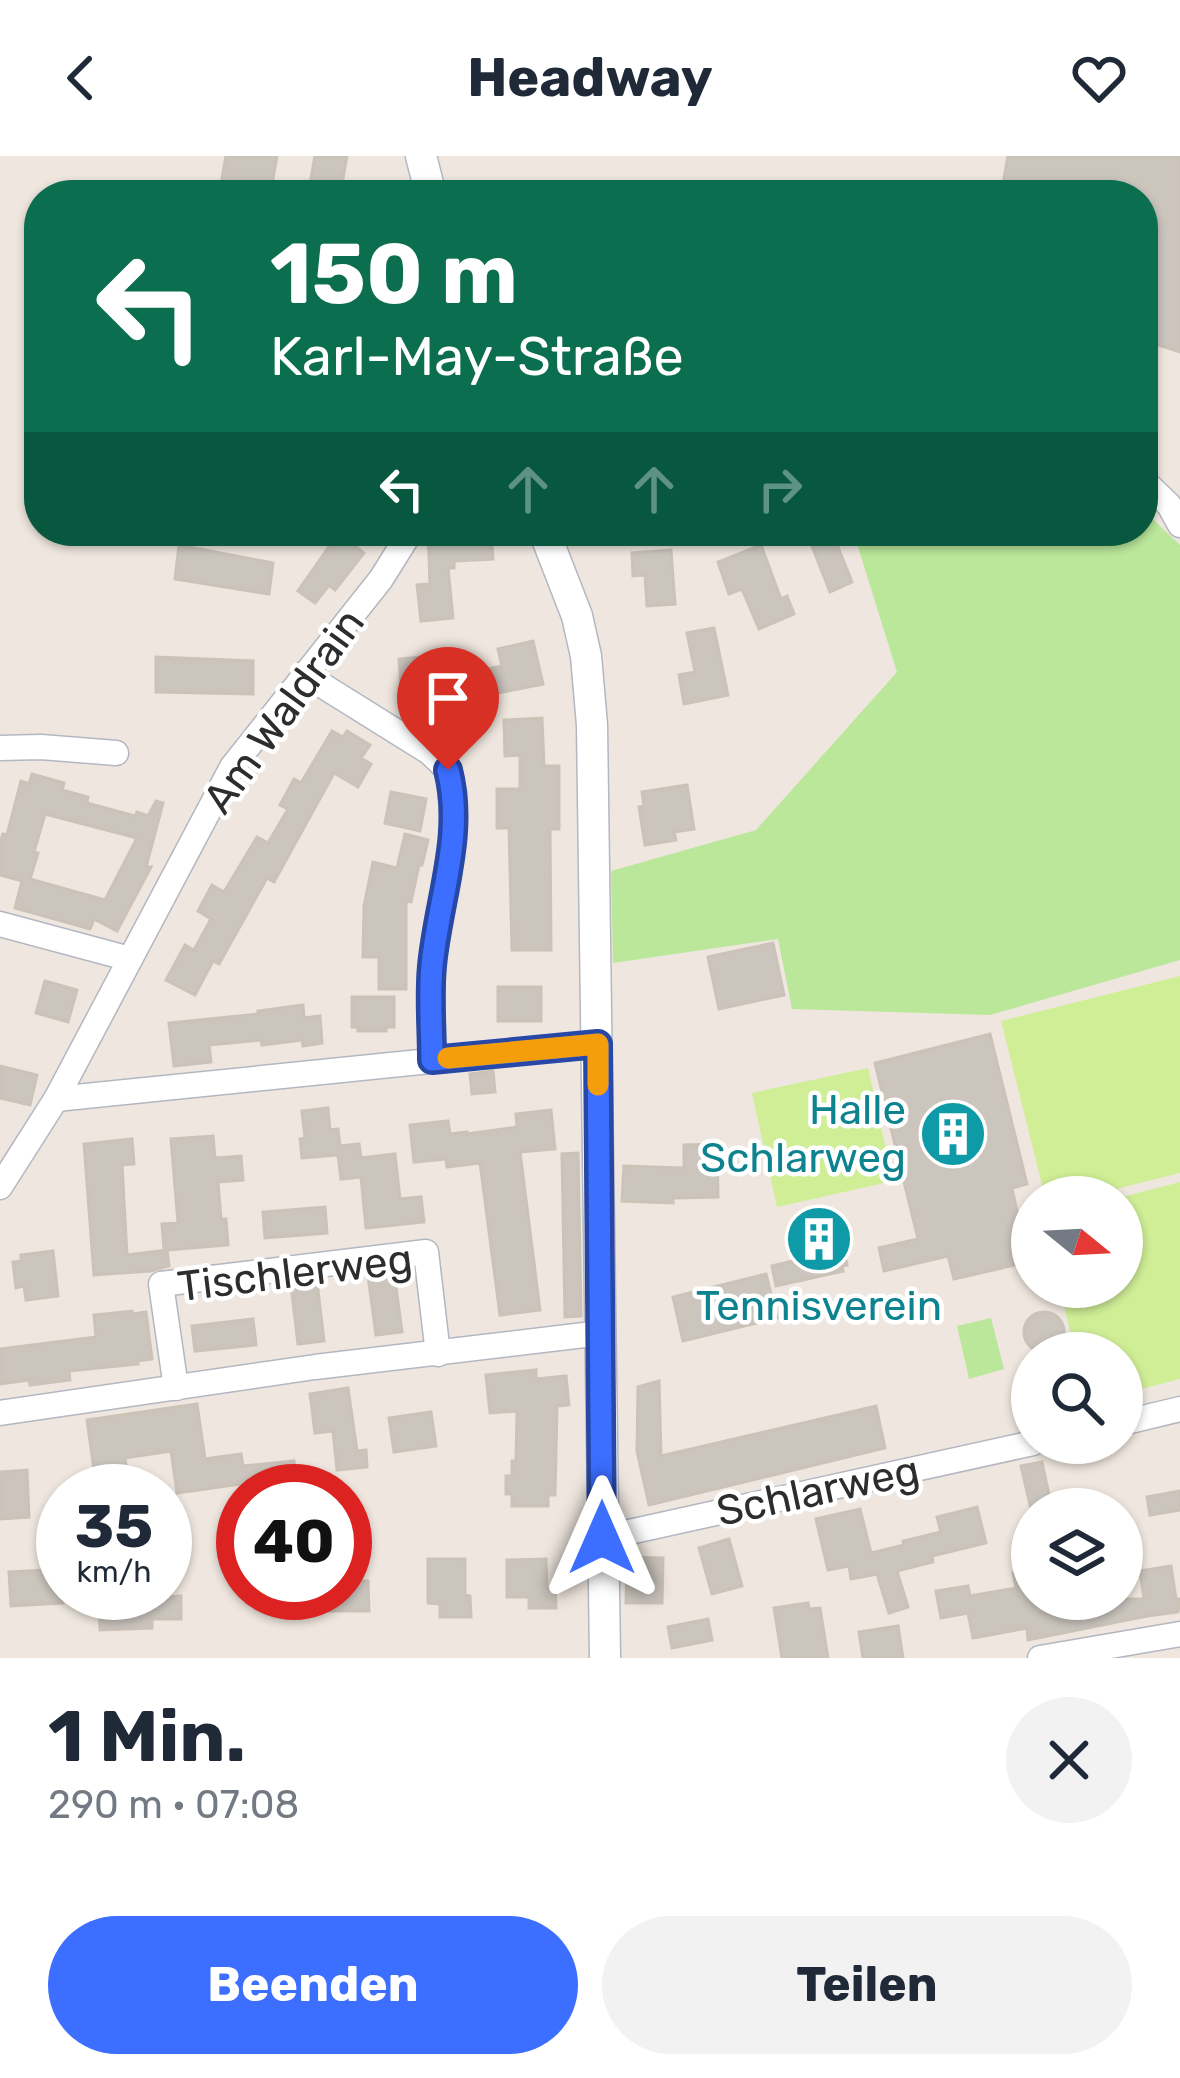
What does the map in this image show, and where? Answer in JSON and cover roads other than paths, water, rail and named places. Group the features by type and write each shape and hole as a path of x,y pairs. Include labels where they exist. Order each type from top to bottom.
{"street":[{"path":"1158,494 1180,525"},
{"name":"Am Waldrain","path":"0,1187 56,1099 232,767 401,546"},
{"path":"550,546 568,589 586,656 592,725 605,1658"},
{"path":"304,674 429,752 448,770 454,793 453,826 432,966 432,1060"},
{"path":"0,748 116,753"},
{"path":"0,924 130,959"},
{"path":"56,1099 598,1044"},
{"name":"Tischlerweg","path":"176,1388 161,1284 426,1252 438,1354"},
{"path":"0,1413 315,1367 601,1334"},
{"path":"1143,1418 1180,1409"},
{"name":"Schlarweg","path":"602,1538 1011,1448"},
{"path":"1040,1658 1180,1634"}],"place":[{"name":"Halle Schlarweg","path":"953,1134"},
{"name":"Tennisverein","path":"819,1239"}]}
